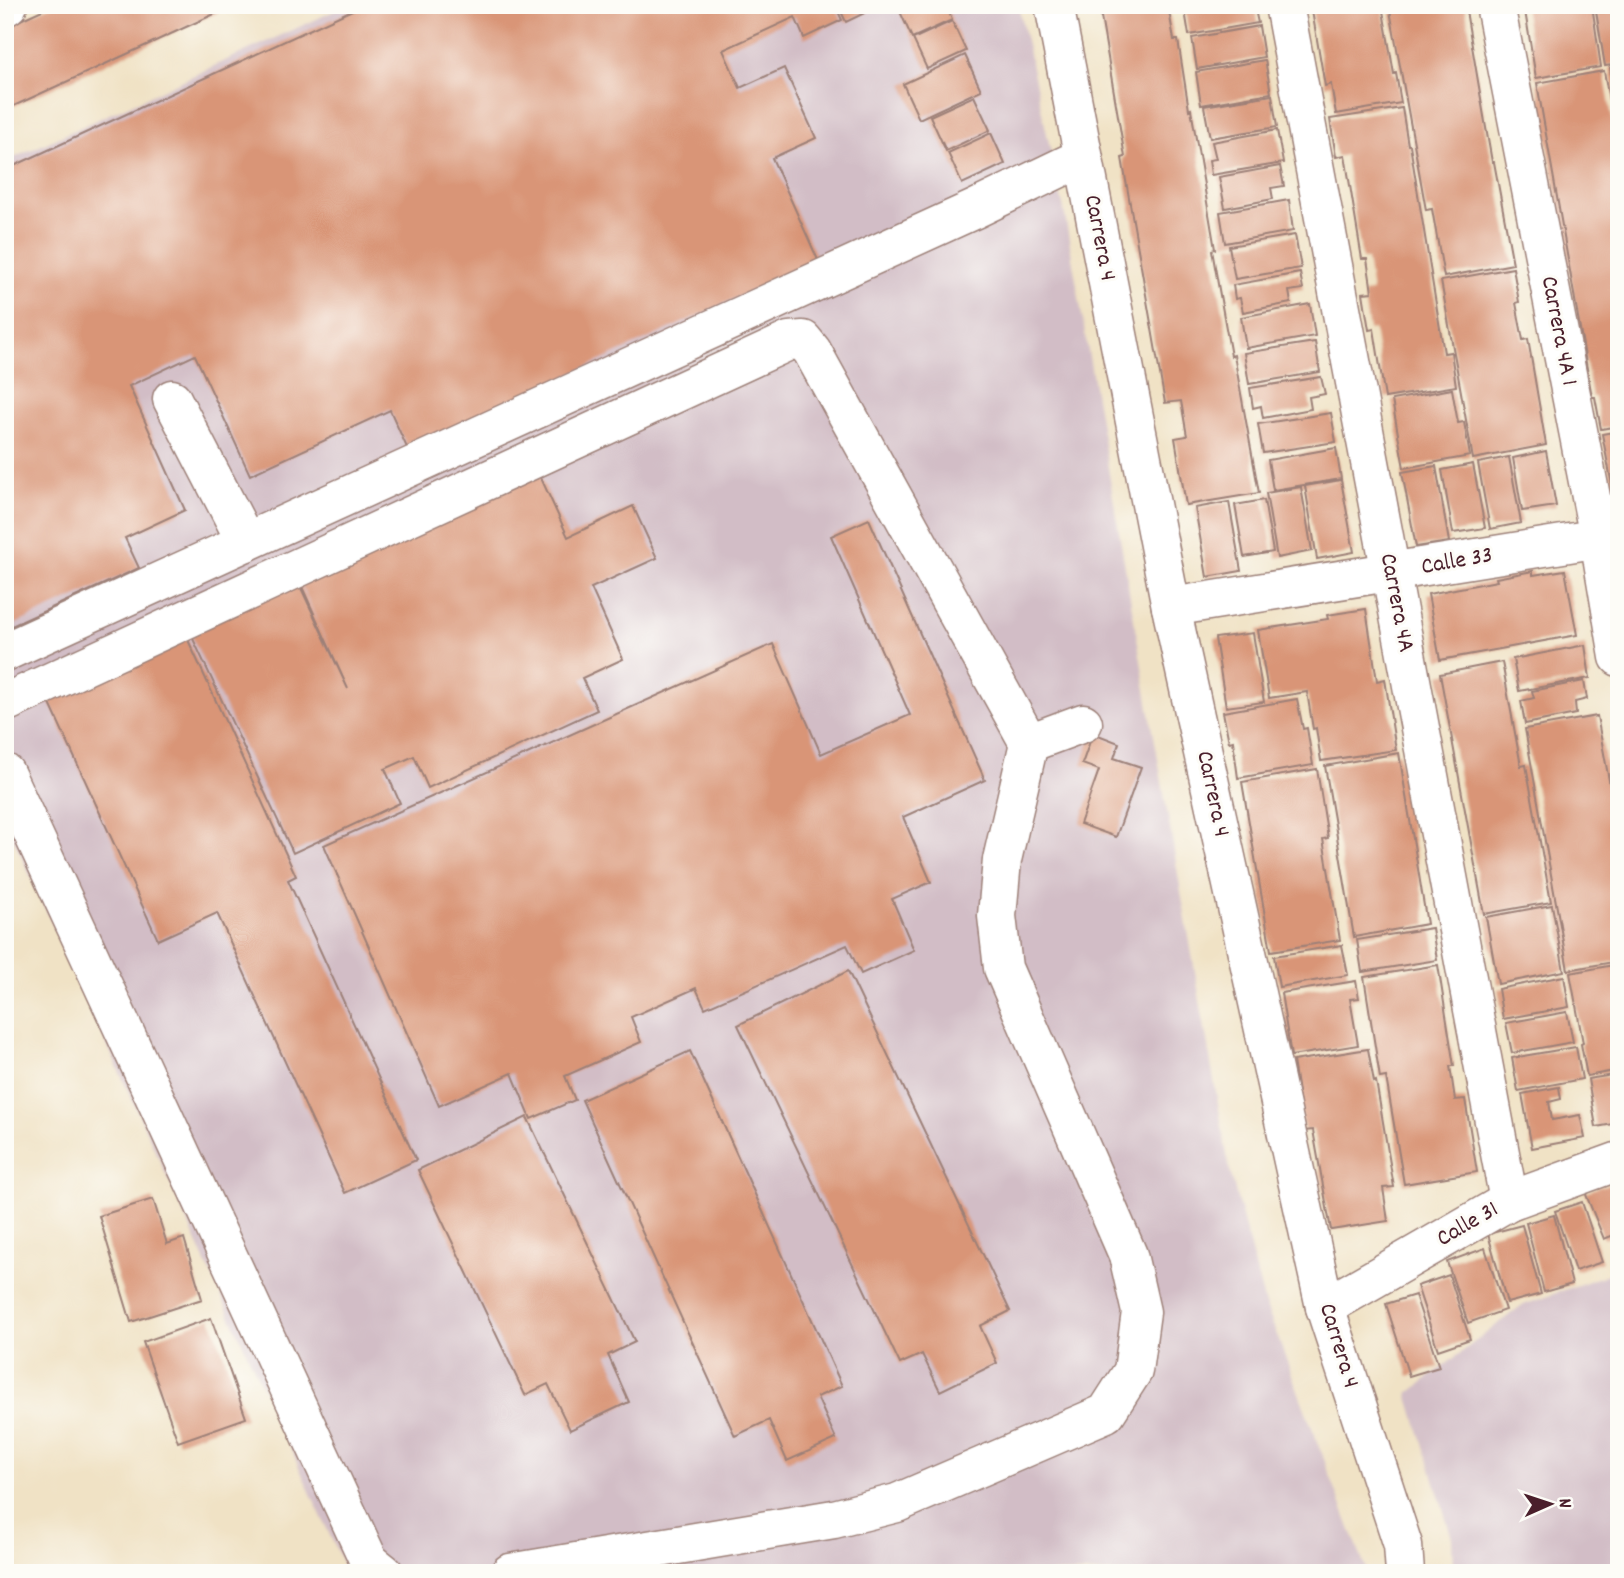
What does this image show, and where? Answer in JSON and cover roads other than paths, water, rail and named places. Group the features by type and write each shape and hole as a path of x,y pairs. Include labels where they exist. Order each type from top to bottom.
{"street":[{"name":"Carrera 4","path":"1054,5 1171,607 1325,1307 1403,1545 1405,1573"},
{"name":"Carrera 4A","path":"1284,5 1509,1201"},
{"name":"Carrera 4A 1","path":"1495,5 1609,536 1619,657"},
{"path":"5,652 937,227 1083,157"},
{"path":"5,703 789,341 803,340 812,351 1029,743 1002,860 997,916 1003,968 1128,1255 1141,1312 1133,1371 1106,1413 897,1503 834,1519 510,1573"},
{"path":"172,399 246,542"},
{"name":"Calle 33","path":"1171,607 1609,536"},
{"path":"1029,743 1083,723"},
{"path":"5,773 369,1561 384,1573"},
{"name":"Calle 31","path":"1325,1307 1509,1201 1619,1161"}]}
